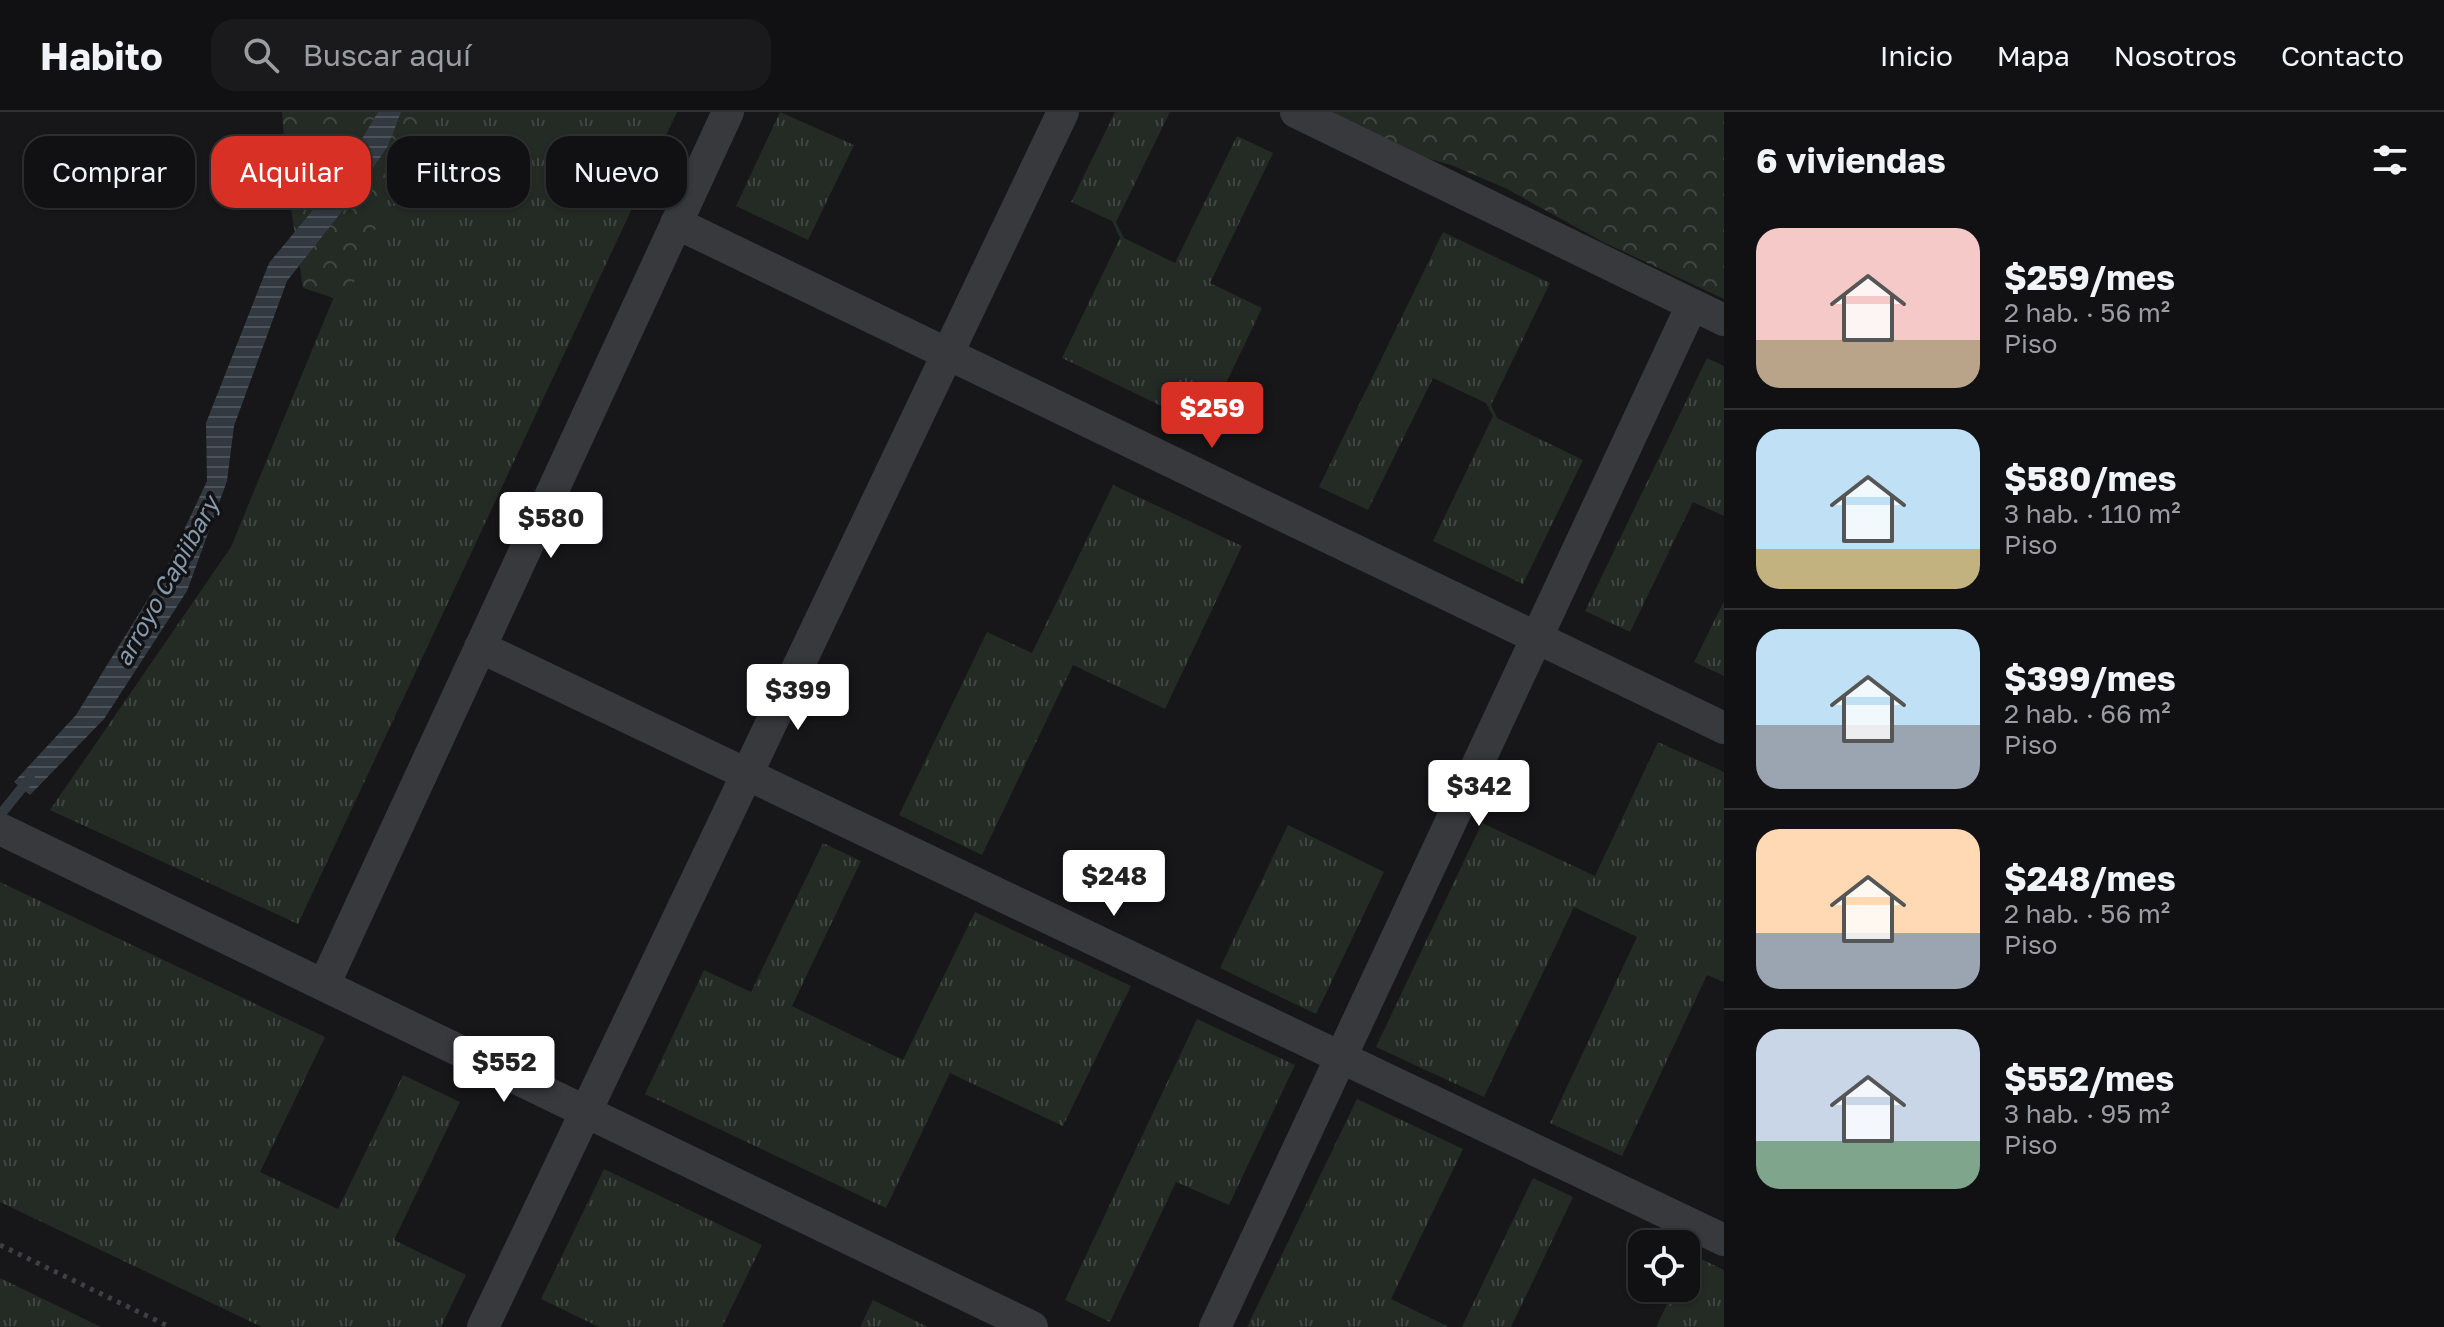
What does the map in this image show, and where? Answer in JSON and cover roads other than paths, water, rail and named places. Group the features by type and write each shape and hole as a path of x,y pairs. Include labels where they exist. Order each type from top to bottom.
{"street":[{"path":"324,985 728,112"},
{"path":"483,1327 1063,112"},
{"path":"1296,112 1724,320"},
{"path":"676,223 1724,728"},
{"path":"1215,1327 1692,305"},
{"path":"480,647 1724,1240"},
{"path":"0,829 1032,1327"}],"water":[{"path":"378,112 401,112 392,136 387,136 387,147 371,170 371,136 364,136"},
{"path":"314,208 344,208 287,281 234,426 227,481 187,591 104,719 30,795 14,782 76,715 163,575 207,481 206,423 269,263"}],"waterway":[{"name":"arroyo Capiibary","path":"0,815 30,778"}]}
